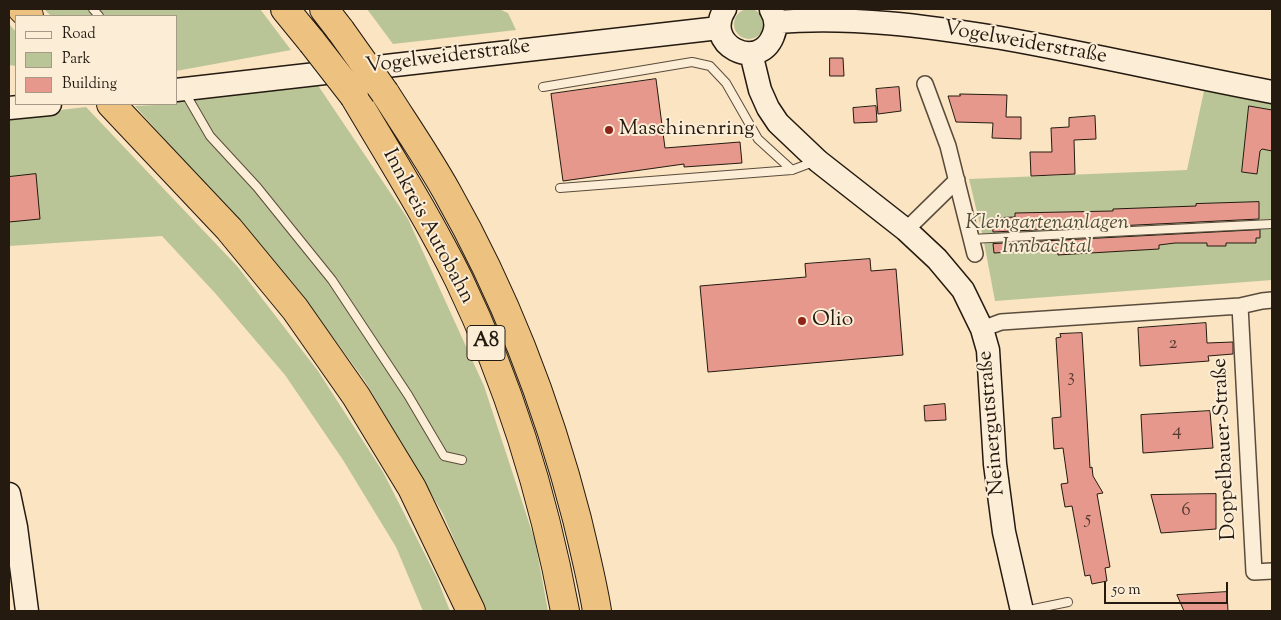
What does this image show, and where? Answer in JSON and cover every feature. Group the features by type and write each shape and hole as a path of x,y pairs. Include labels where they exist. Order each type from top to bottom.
{"highway":[{"name":"Innkreis Autobahn","path":"285,9 354,96 411,191 459,280 517,424 554,554 565,611"},
{"name":"Innkreis Autobahn","path":"324,9 385,93 447,192 488,271 540,396 566,476 597,611"},
{"path":"113,105 229,229 295,309 340,372 412,488 471,611"}],"main road":[{"path":"722,18 721,35 730,47 744,53 751,53 767,46 775,31 773,15"},
{"name":"Vogelweiderstraße","path":"773,15 801,20 874,21 955,31 1056,48 1272,92"},
{"name":"Vogelweiderstraße","path":"180,89 722,18"},
{"name":"Neinergutstraße","path":"751,53 760,90 768,108 783,128 818,161 906,230 937,259 963,290 982,329 988,350 995,464 1004,532 1023,611"},
{"path":"9,108 40,105"},
{"path":"9,494 16,527 27,611"}],"street":[{"path":"925,84 948,146 975,254"},
{"path":"906,230 957,180"},
{"path":"982,329 1001,322 1240,306 1272,300"},
{"name":"Doppelbauer-Straße","path":"1240,306 1254,572 1272,571"}],"lane":[{"path":"543,87 692,62 710,66 726,83 758,139 792,170"},
{"path":"180,89 210,136 256,187 332,280 408,395 444,456 462,460"},
{"path":"560,188 792,170 818,161"},
{"path":"971,238 1272,224"},
{"path":"1023,611 1068,602"}],"green space":[{"path":"44,9 260,9 291,50 178,71 178,15 50,15"},
{"path":"367,9 499,9 508,13 516,30 393,44"},
{"path":"749,9 760,13 764,24 760,35 749,39 738,35 734,24 738,13"},
{"path":"9,24 15,31 15,66 9,65"},
{"path":"317,84 408,219 484,386 535,541 548,611 485,611 443,514 365,381 297,288 135,106 178,105 178,101"},
{"name":"Kleingartenanlagen Innbachtal","path":"1204,91 1272,102 1272,280 995,301 983,237 969,179 1187,170"},
{"path":"86,107 237,266 318,371 383,472 437,578 450,611 423,611 396,547 343,460 285,375 215,293 162,236 9,246 9,116"}],"building":[{"path":"830,58 843,58 844,76 830,76"},
{"name":"Maschinenring","path":"656,79 665,148 740,142 742,163 684,167 684,164 563,181 551,94"},
{"path":"899,87 901,111 878,114 876,89"},
{"path":"960,94 1007,95 1006,117 1021,117 1021,139 992,138 993,123 956,122 948,96 960,96"},
{"path":"876,106 877,122 854,123 853,108"},
{"path":"1249,106 1272,110 1272,151 1262,149 1260,151 1257,174 1242,172"},
{"path":"1095,116 1096,139 1074,140 1075,174 1031,176 1030,152 1052,152 1051,128 1069,127 1069,118"},
{"path":"36,174 40,219 9,222 9,177"},
{"path":"1259,202 1259,219 993,232 992,218 1015,217 1015,213 1113,211 1113,209"},
{"path":"1260,230 1260,238 1256,238 1256,243 1226,243 1226,246 1207,246 1207,243 1175,243 1159,245 1159,249 1058,255 1057,249 994,253 993,244"},
{"name":"Olio","path":"870,259 871,271 896,269 903,355 708,372 700,286 806,277 805,264"},
{"path":"1206,323 1207,343 1233,342 1233,354 1208,356 1209,361 1140,366 1138,328"},
{"path":"1082,333 1090,468 1092,467 1093,476 1103,493 1097,494 1110,567 1105,568 1107,581 1092,584 1090,575 1085,576 1072,506 1065,507 1061,484 1068,483 1063,448 1054,449 1052,418 1061,417 1056,338 1061,337 1060,334"},
{"path":"945,404 946,420 925,421 924,406"},
{"path":"1210,411 1213,448 1143,453 1141,415"},
{"path":"1216,494 1216,529 1161,533 1151,495"},
{"path":"1227,592 1228,611 1184,611 1177,595"}],"place":[{"name":"Maschinenring","path":"609,130"},
{"name":"Olio","path":"802,321"}]}
